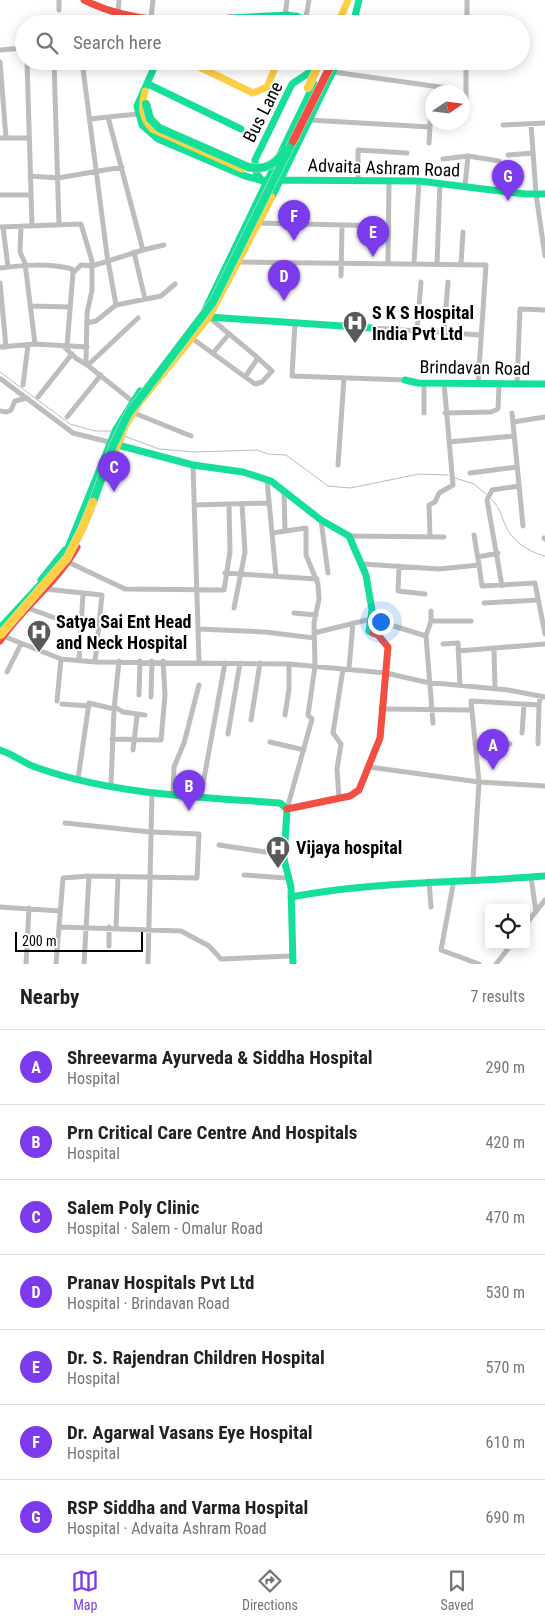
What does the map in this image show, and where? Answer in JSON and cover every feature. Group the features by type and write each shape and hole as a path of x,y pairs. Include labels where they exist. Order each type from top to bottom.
{"main road":[{"path":"78,0 87,7 112,15"},
{"path":"84,0 118,13 131,15"},
{"path":"345,15 351,0"},
{"path":"349,15 351,0"},
{"path":"355,15 359,0"},
{"path":"153,70 146,88 139,98 138,114 148,132 158,139 245,176 266,181"},
{"name":"Bus Lane","path":"206,70 253,93 267,87 274,70"},
{"name":"Bus Lane","path":"266,181 256,172 256,160 292,84 312,70"},
{"path":"144,103 150,119 158,128 243,165 254,169 264,168 276,162 283,154 320,70"},
{"path":"1,635 52,572 71,543 109,442 118,436 193,339 320,70"},
{"path":"266,181 276,155 320,70"},
{"path":"1,635 68,557 77,539 119,431 139,398 188,338 213,302 330,70"},
{"path":"1,635 28,608 68,562 83,532 132,401 206,314 238,262 333,72"},
{"path":"146,88 144,119 156,132 248,172 262,174 272,170 287,156"},
{"name":"Bus Lane","path":"146,88 241,129"},
{"name":"Advaita Ashram Road","path":"266,181 281,179 420,180 545,194"},
{"path":"206,314 372,328"},
{"name":"Brindavan Road","path":"406,380 424,383 545,384"},
{"path":"118,436 193,465 243,472 267,480 321,520 349,536 362,564 366,574 372,610 369,631 378,634 388,647 380,738 359,790 350,796 287,809"},
{"path":"0,623 44,576 71,543"},
{"path":"0,750 10,752 36,768 78,779 152,793 201,795 280,803 287,809"},
{"path":"287,809 285,854 286,878 291,887 292,960"},
{"path":"291,898 313,892 429,881 545,876"}],"street":[{"path":"58,0 59,10"},
{"path":"118,13 119,0"},
{"path":"151,15 153,0"},
{"path":"285,15 287,0"},
{"path":"309,0 309,15"},
{"path":"466,15 467,0"},
{"path":"0,50 15,49"},
{"path":"0,62 3,138 29,138"},
{"path":"27,70 32,226"},
{"path":"54,70 59,225"},
{"path":"83,70 108,261 116,305"},
{"path":"466,70 466,85"},
{"path":"333,72 426,85"},
{"path":"90,119 138,114"},
{"path":"108,117 143,250"},
{"path":"309,120 425,127"},
{"path":"502,125 545,123"},
{"path":"531,124 536,194 545,256"},
{"path":"428,143 430,130"},
{"path":"358,181 358,150 407,153"},
{"path":"508,155 533,152"},
{"path":"443,159 468,156 499,161"},
{"path":"465,186 468,156"},
{"path":"30,176 58,178 122,167"},
{"path":"414,263 420,180"},
{"path":"388,262 389,181"},
{"path":"438,264 440,183"},
{"path":"0,195 31,195"},
{"path":"257,223 389,226"},
{"path":"8,267 2,226 81,224 92,266 92,290 87,323 87,364"},
{"path":"21,226 20,252 25,265 35,344"},
{"path":"341,276 342,226"},
{"path":"461,265 463,232"},
{"path":"73,273 81,266 92,266 134,252 164,245"},
{"path":"134,252 145,299"},
{"path":"238,262 388,262 486,265 478,384"},
{"path":"0,268 25,265 72,269 65,346 72,354 132,401"},
{"path":"417,332 421,282"},
{"path":"444,332 448,282"},
{"path":"0,284 3,347 35,344 86,347"},
{"path":"87,323 96,321 116,305 161,296 175,284"},
{"path":"30,306 70,307"},
{"path":"517,384 520,310 545,310"},
{"path":"193,339 255,384 262,382 272,371 206,314"},
{"path":"87,364 138,318"},
{"path":"295,323 292,376 406,380"},
{"path":"372,328 481,335"},
{"path":"213,353 229,334"},
{"path":"23,385 28,345"},
{"path":"38,397 72,354"},
{"path":"245,377 258,358"},
{"path":"67,417 101,375"},
{"path":"1,378 73,433 109,442"},
{"path":"338,465 344,378"},
{"path":"424,383 424,413"},
{"path":"430,536 428,505 435,502 439,493 453,485 445,413 444,383"},
{"path":"445,413 491,412 498,409 499,384"},
{"path":"0,411 7,412 11,410 15,401 27,398"},
{"path":"134,413 192,436"},
{"path":"512,413 523,526"},
{"path":"513,422 545,417"},
{"path":"449,442 514,436"},
{"path":"193,465 199,662"},
{"path":"470,473 517,467"},
{"path":"267,480 276,576"},
{"path":"502,586 498,554 487,500 492,490 519,486"},
{"path":"284,492 285,532"},
{"path":"194,505 270,503"},
{"path":"68,562 80,570 125,589 224,590 225,573 230,552 229,504"},
{"path":"234,608 245,552 242,504"},
{"path":"321,520 328,572"},
{"path":"272,533 306,528 306,555 317,579 319,599 314,635 315,666 308,715 312,719 287,809"},
{"path":"474,535 482,586 534,583 545,634"},
{"path":"349,536 444,537"},
{"path":"478,557 498,554"},
{"path":"362,564 439,569 479,565"},
{"path":"398,566 398,591 425,594"},
{"path":"225,573 317,579"},
{"path":"45,589 102,595 95,662"},
{"path":"79,660 83,594"},
{"path":"484,603 538,600"},
{"path":"28,608 63,621 81,624"},
{"path":"431,611 432,621 426,636 433,723"},
{"path":"294,613 316,614"},
{"path":"198,629 314,635 371,619 426,636"},
{"path":"432,621 471,621"},
{"path":"339,798 337,769 341,744 333,733 353,623"},
{"path":"1,635 61,659 95,662 164,661 289,664 386,672 431,682 494,688 543,696 539,705 538,744"},
{"path":"7,672 21,644"},
{"path":"443,644 458,644 460,685"},
{"path":"458,651 545,644"},
{"path":"494,649 494,688"},
{"path":"61,659 59,703 89,706"},
{"path":"112,785 112,739 119,661"},
{"path":"139,696 140,661"},
{"path":"151,697 152,661"},
{"path":"112,739 134,741 160,740 165,695 164,661"},
{"path":"201,795 225,663"},
{"path":"228,734 240,663"},
{"path":"251,720 260,664"},
{"path":"285,716 289,689 289,664"},
{"path":"173,795 174,767 184,743 199,685"},
{"path":"472,879 479,782 470,701 539,705"},
{"path":"78,779 89,703 115,708 137,716 145,715"},
{"path":"522,734 524,704"},
{"path":"381,710 472,710"},
{"path":"133,750 137,716"},
{"path":"270,742 304,750"},
{"path":"475,744 510,744"},
{"path":"369,767 479,782 545,786"},
{"path":"148,964 152,793"},
{"path":"56,964 63,878 118,876 197,878 199,834 150,832 65,822"},
{"path":"219,845 285,854"},
{"path":"244,875 286,878"},
{"path":"84,964 89,876"},
{"path":"116,927 118,876"},
{"path":"531,877 536,912"},
{"path":"454,880 441,950 479,964"},
{"path":"429,881 431,906"},
{"path":"530,919 545,900"},
{"path":"0,906 60,911"},
{"path":"26,964 29,908"},
{"path":"59,927 148,928 181,931 209,946 221,962 292,960"},
{"path":"109,927 109,946"},
{"path":"496,964 507,949"}],"waterway":[{"path":"0,372 70,424 95,431 111,431"},
{"path":"124,436 159,449 195,452 257,450 268,454 286,455 328,486 350,488 419,474 448,475"},
{"path":"455,478 474,484 486,494"},
{"path":"491,499 498,507 506,527 515,539 523,546 545,556"}],"traffic: fast":[{"path":"355,15 359,0"},
{"path":"153,70 137,106 142,125 158,139 245,176 260,180 419,181 525,194 545,194"},
{"path":"262,181 256,172 255,160 292,84 313,70"},
{"path":"272,197 334,70"},
{"path":"148,84 241,129"},
{"path":"205,310 314,84"},
{"path":"146,104 150,119 159,128 248,167 260,168 270,165 285,150"},
{"path":"93,502 113,446 128,414 213,302 293,141"},
{"path":"209,317 372,328"},
{"path":"405,380 418,383 545,384"},
{"path":"65,555 116,429 140,391"},
{"path":"114,444 193,465 243,472 271,481 321,520 349,536 366,575 372,610 369,631 373,633"},
{"path":"41,580 65,550"},
{"path":"0,628 47,577"},
{"path":"0,750 33,766 97,784 158,793 280,803 287,809 284,859 291,887 293,964"},
{"path":"291,897 386,885 545,876"}],"traffic: slow":[{"path":"342,15 348,0"},
{"path":"206,70 253,93 267,87 274,70"},
{"path":"308,88 316,70"},
{"path":"145,91 143,111 148,125 152,129 242,169"},
{"path":"105,476 126,425 140,402 209,317 272,197"},
{"path":"0,635 67,558 93,502"}],"traffic: jam":[{"path":"84,0 101,8 128,15"},
{"path":"293,141 328,70"},
{"path":"0,641 60,572 77,547"},
{"path":"287,809 350,796 359,790 380,738 388,647 378,635 373,633"}],"place":[{"name":"RSP Siddha and Varma Hospital","path":"508,201"},
{"name":"Dr. Agarwal Vasans Eye Hospital","path":"294,241"},
{"name":"Dr. S. Rajendran Children Hospital","path":"373,257"},
{"name":"Pranav Hospitals Pvt Ltd","path":"284,301"},
{"name":"S K S Hospital India Pvt Ltd","path":"355,344"},
{"name":"Salem Poly Clinic","path":"114,492"},
{"name":"Satya Sai Ent Head and Neck Hospital","path":"39,653"},
{"name":"Shreevarma Ayurveda & Siddha Hospital","path":"493,770"},
{"name":"Prn Critical Care Centre And Hospitals","path":"189,811"},
{"name":"Vijaya hospital","path":"278,869"}]}
